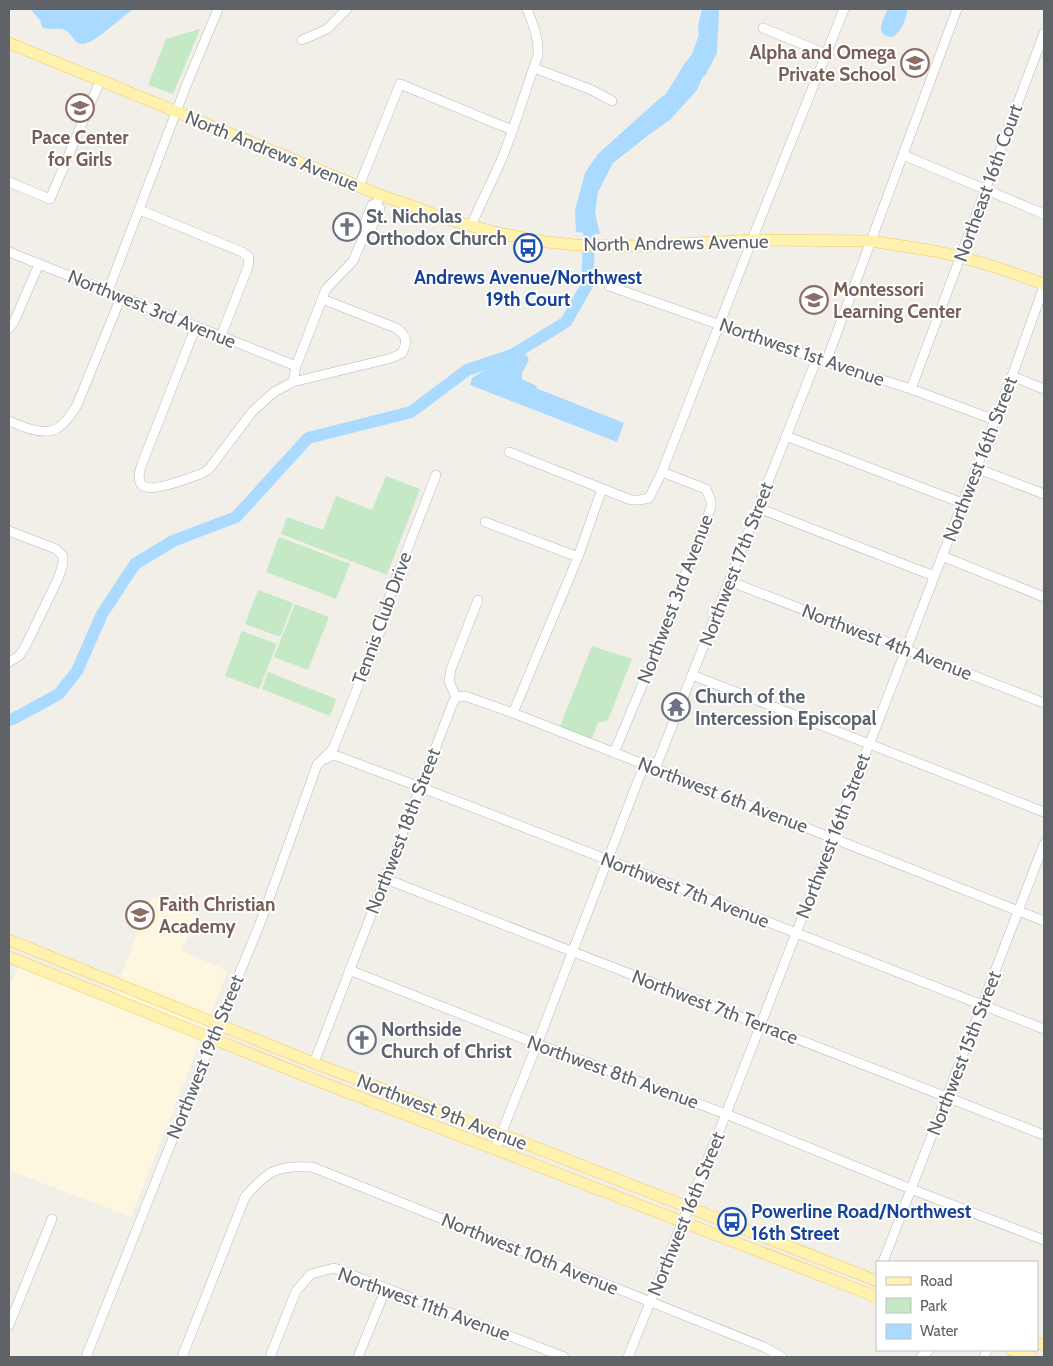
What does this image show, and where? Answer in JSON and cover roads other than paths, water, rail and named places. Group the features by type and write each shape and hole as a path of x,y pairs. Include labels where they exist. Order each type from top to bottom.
{"main road":[{"name":"North Andrews Avenue","path":"9,43 359,186 379,199 421,209 439,217 494,232 538,241 601,246 641,246 752,240 871,241 960,257 998,268 1044,285"},
{"name":"Northwest 9th Avenue","path":"9,940 314,1063 876,1280"},
{"name":"Northwest 9th Avenue","path":"9,957 308,1077 876,1296"},
{"path":"1015,1351 1032,1357"}],"street":[{"path":"108,291 218,9"},
{"path":"302,40 327,29 346,9"},
{"path":"471,226 503,154 538,55 539,44 527,9"},
{"path":"509,452 631,500 649,498 662,472 844,9"},
{"name":"Northwest 17th Street","path":"655,769 786,436 821,360 871,241 957,9"},
{"path":"763,28 826,54"},
{"name":"Northeast 16th Court","path":"911,389 1044,32"},
{"path":"534,68 592,90 612,102"},
{"path":"9,182 50,199 100,81"},
{"path":"359,186 400,84 512,130"},
{"path":"903,155 1044,214"},
{"path":"293,382 296,366 326,289 353,261 363,238 361,233 372,205 379,199"},
{"path":"140,210 242,252 249,257 248,267 221,336"},
{"name":"Northwest 3rd Avenue","path":"9,252 296,366"},
{"path":"9,328 14,322 39,264"},
{"name":"Northwest 16th Street","path":"628,1357 761,1024 1012,376 1044,285"},
{"name":"Northwest 1st Avenue","path":"609,286 821,360 911,389 995,420"},
{"path":"9,422 47,432 58,428 69,417 77,405 121,296"},
{"path":"196,326 142,464 139,477 140,483 146,488 155,488 203,473 209,469 252,412 274,392 293,382 402,354 406,342 403,333 396,328 322,299"},
{"path":"1012,376 1044,388"},
{"path":"786,436 962,503"},
{"path":"976,468 1044,494"},
{"name":"Northwest 3rd Avenue","path":"614,753 653,659 711,507 712,501 706,489 662,472"},
{"name":"Tennis Club Drive","path":"324,759 333,749 380,629 380,624 398,573 436,475"},
{"path":"513,713 578,557 602,489"},
{"path":"758,508 934,576"},
{"path":"486,522 578,557"},
{"path":"9,531 56,550 63,556 63,564 58,579 26,645 18,656 9,662"},
{"path":"942,556 1044,597"},
{"name":"Northwest 4th Avenue","path":"729,581 1044,703"},
{"path":"456,697 449,681 451,669 478,600"},
{"path":"692,675 1044,812"},
{"name":"Northwest 6th Avenue","path":"456,697 465,696 513,713 1044,920"},
{"name":"Northwest 18th Street","path":"314,1063 456,697"},
{"name":"Northwest 7th Avenue","path":"324,759 337,756 420,787 1044,1028"},
{"name":"Northwest 19th Street","path":"86,1357 212,1038 261,921 317,765 324,759"},
{"path":"495,1149 644,765"},
{"name":"Northwest 15th Street","path":"883,1261 1044,844"},
{"name":"Northwest 7th Terrace","path":"386,878 1044,1135"},
{"name":"Northwest 8th Avenue","path":"350,970 537,1044 726,1114 911,1189 1044,1240"},
{"name":"Northwest 10th Avenue","path":"182,1357 245,1197 260,1180 274,1171 292,1166 312,1168 764,1347 782,1357"},
{"path":"9,1324 52,1219"},
{"name":"Northwest 11th Avenue","path":"270,1357 296,1291 311,1274 334,1268 564,1357"},
{"path":"858,1289 867,1287 876,1280"},
{"path":"358,1357 386,1288"}],"water":[{"path":"30,9 133,9 93,40 79,44 65,30 42,27 40,20"},
{"path":"702,9 719,9 717,53 705,76 703,76 697,90 671,119 613,163 598,192 595,214 600,234 576,232 575,210 585,173 598,154 666,94 692,54 699,35 698,26"},
{"path":"888,9 908,9 903,24 893,37 883,34 881,31 882,22"},
{"path":"526,354 529,360 522,373 522,379 537,386 536,388 624,423 617,442 470,385 472,378 482,372"}],"waterway":[{"path":"9,720 59,694 77,671 102,614 135,564 173,541 236,517 308,438 411,412 467,370 512,355 566,322 587,285 590,216"}],"place":[{"name":"Alpha and Omega Private School","path":"915,63"},
{"name":"Pace Center for Girls","path":"80,108"},
{"name":"St. Nicholas Orthodox Church","path":"347,227"},
{"name":"Andrews Avenue/Northwest 19th Court","path":"528,248"},
{"name":"Montessori Learning Center","path":"814,300"},
{"name":"Church of the Intercession Episcopal","path":"676,707"},
{"name":"Faith Christian Academy","path":"140,915"},
{"name":"Northside Church of Christ","path":"362,1040"},
{"name":"Powerline Road/Northwest 16th Street","path":"732,1222"}]}
